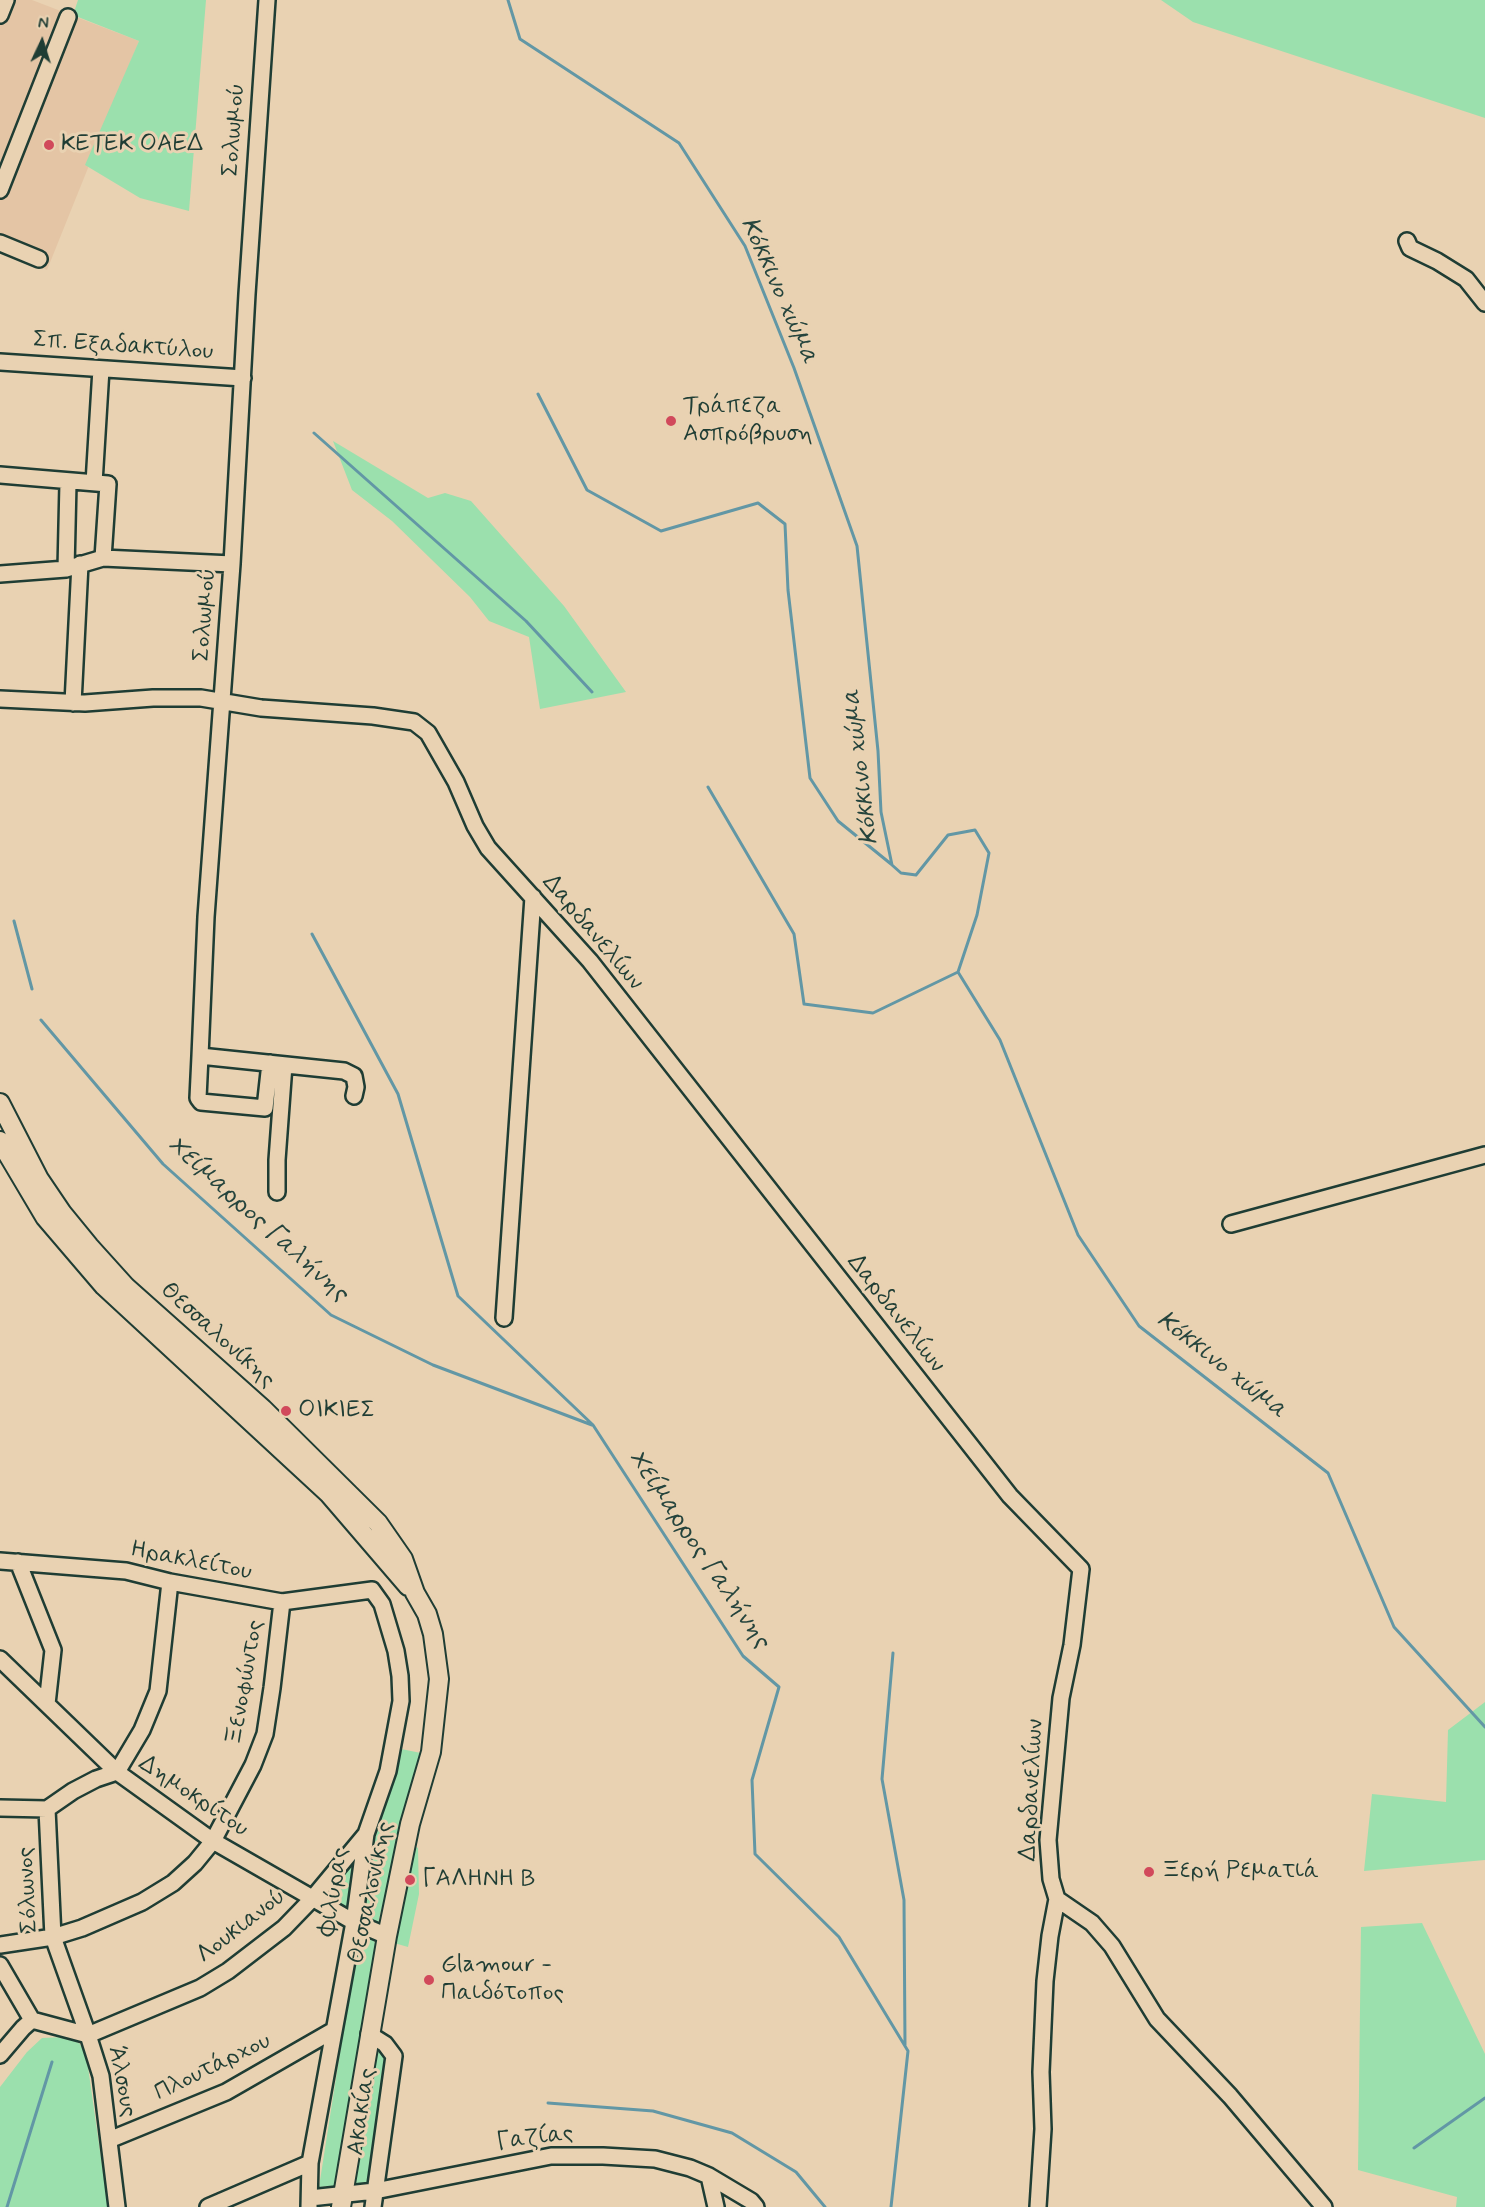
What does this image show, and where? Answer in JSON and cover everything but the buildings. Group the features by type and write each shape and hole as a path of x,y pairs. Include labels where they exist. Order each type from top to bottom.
{"main road":[{"name":"Θεσσαλονίκης","path":"0,1104 39,1179 62,1213 89,1246 126,1287 263,1409 378,1524 403,1559 415,1593 427,1614 433,1634 439,1679 430,1752 410,1824 387,1936 342,2201"},
{"name":"Θεσσαλονίκης","path":"0,1141 45,1217 104,1286 143,1324 199,1371 329,1494 415,1593"}],"street":[{"path":"0,15 6,0"},
{"name":"Σολωμού","path":"267,0 232,564 206,917 198,1098 201,1102 265,1108 277,1064"},
{"path":"0,190 68,17"},
{"path":"1407,241 1410,248 1466,279 1485,303"},
{"path":"0,243 39,259"},
{"name":"Σπ. Εξαδακτύλου","path":"0,362 243,378"},
{"path":"101,369 103,558"},
{"path":"0,476 101,484"},
{"path":"68,483 73,567 73,703"},
{"path":"0,574 73,567 103,558 232,564"},
{"name":"Δαρδανελίων","path":"0,699 73,703 174,697 207,698 268,709 373,716 414,722 428,733 456,782 475,826 488,848 590,961 1011,1496 1080,1569 1072,1645 1061,1698 1052,1777 1048,1840 1051,1879 1057,1899 1045,1981 1041,2072 1043,2128 1038,2207"},
{"path":"504,1318 533,897"},
{"path":"200,1056 344,1071 354,1076 356,1087 354,1096"},
{"path":"277,1064 277,1192"},
{"path":"1231,1224 1485,1155"},
{"name":"Ηρακλείτου","path":"0,1561 126,1571 170,1582 282,1602 372,1590"},
{"path":"18,1562 53,1650 47,1704"},
{"path":"0,1808 48,1809 73,1791 96,1779 117,1772 142,1730 158,1691 170,1582"},
{"name":"Φιλύρας","path":"310,2203 310,2163 354,1922 366,1834 388,1771 401,1701 396,1651 382,1604 372,1590"},
{"name":"Ξενοφώντος","path":"0,1945 53,1937 82,1928 150,1897 173,1883 195,1863 213,1841 253,1765 265,1734 282,1602"},
{"name":"Δημοκρίτου","path":"0,1659 117,1772 213,1841 354,1922 387,1936"},
{"name":"Σόλωνος","path":"48,1809 53,1937 88,2035"},
{"name":"Λουκιανού","path":"88,2035 200,1988 228,1971 284,1928 312,1899 366,1834"},
{"path":"1057,1899 1099,1930 1112,1946 1157,2019 1230,2096 1324,2207"},
{"path":"0,1965 32,2020 0,2055"},
{"name":"Άλσους","path":"32,2020 88,2035 102,2076 117,2207"},
{"name":"Πλουτάρχου","path":"109,2140 226,2092 334,2030"},
{"name":"Ακακίας","path":"369,2034 385,2044 394,2056 373,2207"},
{"name":"Γαζίας","path":"310,2203 342,2201 375,2191 551,2156 603,2156 655,2159 690,2168 709,2176 751,2201 756,2207"},
{"path":"208,2207 310,2163"},
{"path":"709,2176 716,2207"}],"shaded area":[{"name":"ΚΕΤΕΚ ΟΑΕΔ","path":"0,0 32,0 139,41 47,270 0,250"}],"green space":[{"path":"78,0 206,0 189,211 140,198 85,165 139,41 73,15"},
{"path":"1161,0 1485,0 1485,118 1193,22"},
{"path":"333,441 428,498 445,493 471,501 564,606 626,692 540,709 529,637 489,621 470,597 392,521 352,490"},
{"path":"1485,1702 1485,1860 1364,1871 1372,1794 1446,1802 1448,1730"},
{"path":"401,1749 421,1753 378,1923 363,1918 373,1845"},
{"path":"416,1847 418,1848 419,1894 408,1947 394,1943 412,1853"},
{"path":"359,1853 351,1911 325,1898"},
{"path":"1422,1923 1485,2054 1485,2207 1456,2207 1457,2197 1358,2170 1361,1927"},
{"path":"368,1935 374,1940 376,1947 337,2186 319,2187 357,1943"},
{"path":"64,2037 79,2043 86,2053 108,2207 0,2207 0,2087 27,2052 42,2038"},
{"path":"376,2045 390,2059 371,2184 352,2186"}],"waterway":[{"name":"Κόκκινο χώμα","path":"508,0 520,39 679,143 745,246 794,368 857,546 878,751 881,812 892,865 901,873 916,875 948,835 975,830 989,853 977,915 958,972 1000,1040 1078,1235 1139,1326 1328,1473 1394,1627 1485,1727"},
{"name":"Κόκκινο χώμα","path":"538,394 587,490 661,531 758,503 785,524 788,590 810,778 838,821 891,864"},
{"name":"Κόκκινο χώμα","path":"314,433 526,621 592,692"},
{"name":"Κόκκινο χώμα","path":"708,787 794,934 804,1004 873,1013 958,972"},
{"path":"14,921 32,989"},
{"name":"Χείμαρρος Γαλήνης","path":"312,934 398,1094 458,1296 593,1425 743,1656 779,1687 752,1780 755,1854 839,1937 908,2051 891,2207"},
{"name":"Χείμαρρος Γαλήνης","path":"41,1020 163,1164 331,1315 433,1365 592,1425"},
{"path":"893,1653 882,1779 904,1900 905,2045"},
{"path":"7,2207 52,2062"},
{"name":"Κόκκινο χώμα","path":"1414,2148 1485,2098"},
{"path":"548,2103 653,2111 732,2133 796,2172 825,2207"}],"place":[{"name":"ΚΕΤΕΚ ΟΑΕΔ","path":"49,145"},
{"name":"Τράπεζα Ασπρόβρυση","path":"671,421"},
{"name":"ΟΙΚΙΕΣ","path":"286,1411"},
{"name":"Ξερή Ρεματιά","path":"1149,1872"},
{"name":"ΓΑΛΗΝΗ Β","path":"410,1880"},
{"name":"Glamour - Παιδότοπος","path":"429,1980"}]}
